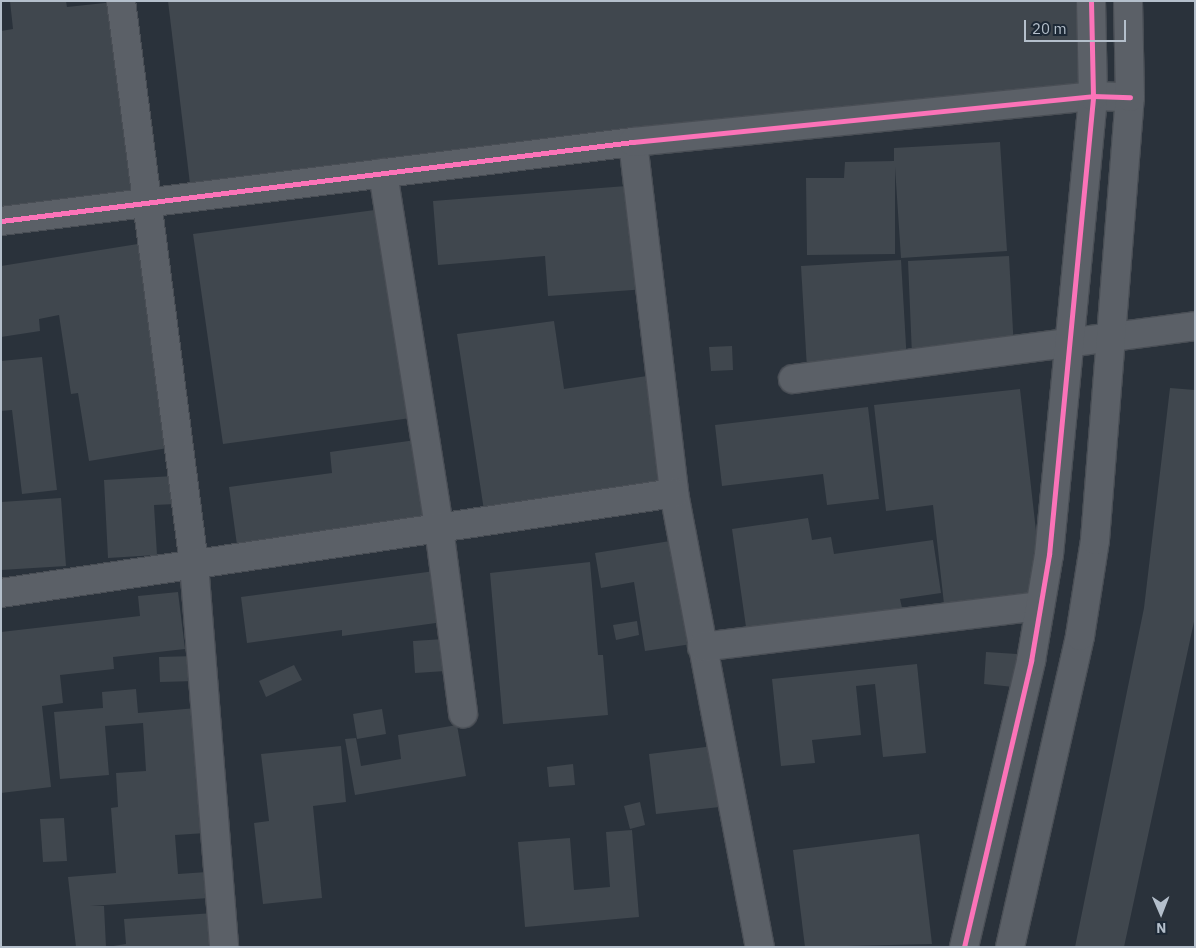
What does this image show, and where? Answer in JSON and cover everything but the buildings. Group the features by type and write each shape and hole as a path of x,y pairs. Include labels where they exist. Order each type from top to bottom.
{"street":[{"path":"121,1 194,564 224,947"},
{"path":"964,947 1031,661 1055,506 1093,96 1091,1"},
{"path":"1010,947 1080,636 1095,540 1130,97 1128,1"},
{"path":"1,221 633,142 1093,96 1130,97"},
{"path":"633,142 674,493 760,947"},
{"path":"383,172 439,528 463,713"},
{"path":"794,379 1195,326"},
{"path":"1,593 674,493"},
{"path":"702,647 1040,606"}],"cycle path":[{"path":"964,947 1031,661 1049,555 1093,96 1091,1"},
{"path":"1,221 633,142 1093,96 1130,97"}]}
